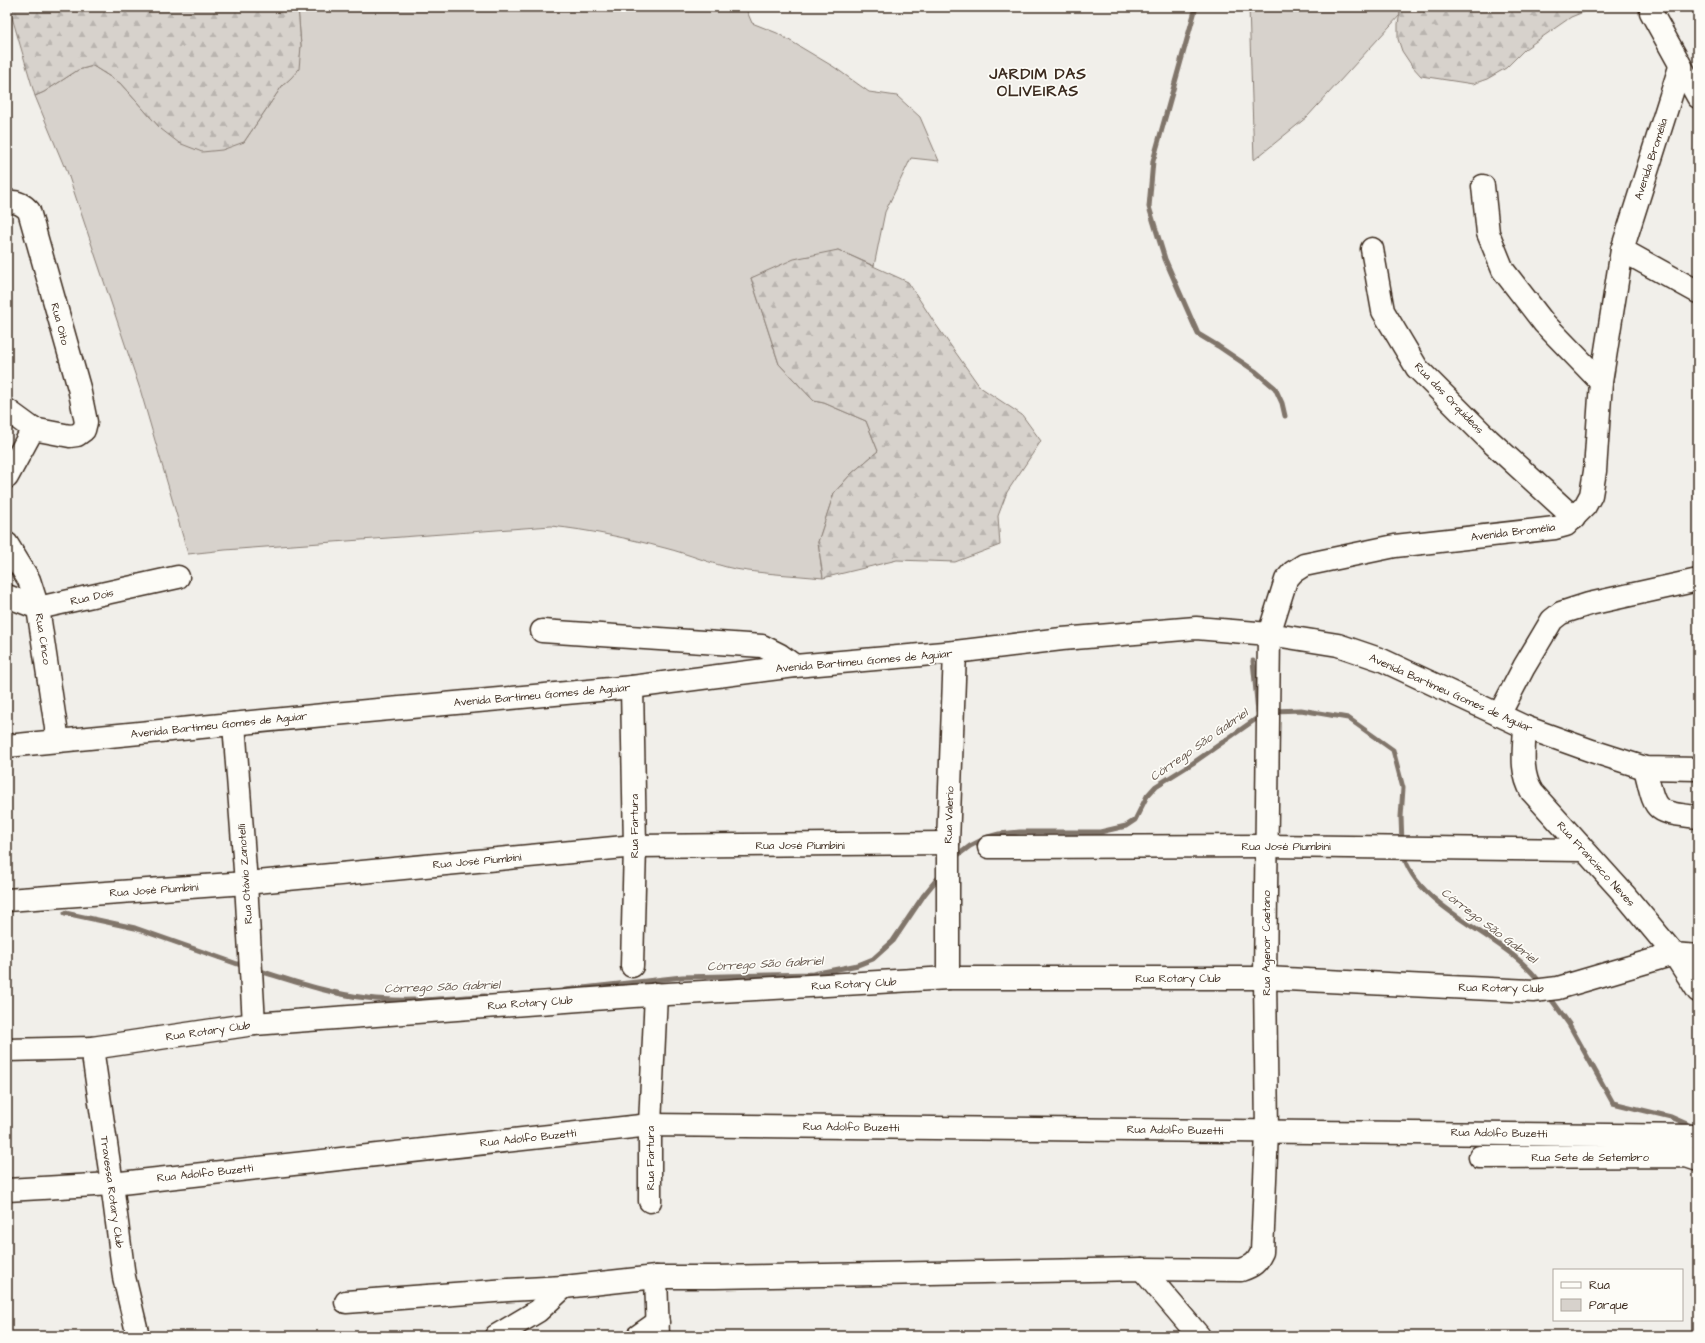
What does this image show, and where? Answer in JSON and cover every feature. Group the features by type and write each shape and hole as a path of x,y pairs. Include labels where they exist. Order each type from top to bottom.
{"street":[{"path":"1651,12 1680,67 1698,97"},
{"name":"Avenida Bromélia","path":"1269,634 1286,580 1293,572 1304,565 1395,546 1555,528 1566,525 1585,506 1591,495 1595,471 1601,382 1622,250 1680,67"},
{"path":"1483,186 1488,233 1503,270 1544,323 1601,382"},
{"name":"Rua Oito","path":"7,202 18,202 25,206 29,211 85,413 86,422 84,430 77,435 70,436 43,431"},
{"name":"Rua das Orquídeas","path":"1372,249 1383,311 1416,368 1489,440 1574,518"},
{"path":"1622,250 1698,292"},
{"path":"7,410 43,431 7,477"},
{"name":"Rua Cinco","path":"7,544 29,580 38,608 58,741"},
{"name":"Rua Dois","path":"38,608 178,577"},
{"path":"1499,715 1524,667 1552,620 1561,613 1589,604 1698,580"},
{"path":"7,596 38,608"},
{"name":"Avenida Bartimeu Gomes de Aguiar","path":"7,746 632,687 795,666 955,652 1062,639 1196,628 1269,634 1338,645 1382,660 1525,727 1645,768 1698,769"},
{"path":"542,631 762,646 780,655 795,666"},
{"name":"Rua Agenor Caetano","path":"1142,1269 1241,1270 1251,1267 1257,1261 1262,1252 1267,1131 1265,978 1269,634"},
{"name":"Rua Valerio","path":"948,978 948,855 955,652"},
{"name":"Rua Fartura","path":"632,687 635,846 632,966"},
{"name":"Rua Otávio Zanotelli","path":"234,724 246,883 254,1024"},
{"name":"Rua Francisco Neves","path":"1525,727 1523,765 1526,782 1532,792 1582,850 1624,894 1674,954 1698,991"},
{"path":"1645,768 1653,801 1660,809 1668,813 1698,817"},
{"name":"Rua José Piumbini","path":"16,900 246,883 635,846 948,855"},
{"name":"Rua José Piumbini","path":"990,847 1410,846 1582,850"},
{"name":"Rua Rotary Club","path":"7,1050 92,1048 254,1024 656,994 948,978 1265,978 1533,991 1555,989 1674,954 1698,956"},
{"name":"Rua Fartura","path":"650,1202 650,1125 656,994"},
{"name":"Travessa Rotary Club","path":"92,1048 124,1277 138,1336"},
{"name":"Rua Adolfo Buzetti","path":"7,1190 112,1184 650,1125 1690,1136"},
{"name":"Rua Sete de Setembro","path":"1480,1157 1686,1156 1698,1160"},
{"path":"346,1302 564,1287 656,1277 1142,1269 1199,1336"},
{"path":"638,1336 658,1329 656,1277"},
{"path":"496,1336 538,1311 564,1287"}],"green space":[{"path":"9,7 298,7 301,46 299,69 282,86 244,142 222,150 202,152 179,143 161,129 120,83 93,66 78,70 44,92 35,96"},
{"path":"298,7 745,7 752,23 777,33 834,67 869,92 897,96 920,117 939,161 911,158 885,212 874,266 838,250 751,278 779,364 814,401 824,403 866,421 878,451 851,474 834,493 818,542 823,578 735,569 674,550 636,541 594,532 551,526 188,554 140,389 65,165 64,166 35,96 44,92 78,70 93,66 120,83 161,129 244,142 282,86 291,78 301,46"},
{"path":"1249,7 1401,7 1400,15 1307,117 1254,160"},
{"path":"1401,7 1596,7 1571,17 1525,49 1506,68 1487,79 1473,84 1421,76 1402,51 1398,39 1398,24"},
{"path":"838,250 908,282 980,387 1022,415 1041,441 1007,492 998,516 1000,545 955,562 897,560 823,578 818,542 834,493 851,474 878,451 866,421 824,403 814,401 779,364 751,278 794,259"}],"waterway":[{"path":"1196,7 1153,161 1149,207 1165,259 1198,334 1255,371 1275,388 1282,403 1285,416"},
{"path":"1253,661 1258,712"},
{"name":"Córrego São Gabriel","path":"1273,711 1301,710 1348,718 1393,750 1403,788 1401,817 1402,843"},
{"name":"Córrego São Gabriel","path":"954,858 970,846 988,837 999,834 1020,832 1100,832 1126,826 1135,820 1147,796 1156,786 1193,763 1263,714"},
{"name":"Córrego São Gabriel","path":"1403,853 1412,873 1426,891 1444,907 1507,951 1526,967 1541,984"},
{"name":"Córrego São Gabriel","path":"565,990 682,977 813,974 858,965 873,959 893,941 924,895 941,874"},
{"name":"Córrego São Gabriel","path":"65,913 135,928 246,967"},
{"name":"Córrego São Gabriel","path":"257,970 325,990 367,998 411,1000 485,996"},
{"name":"Córrego São Gabriel","path":"1549,996 1569,1024 1613,1103 1671,1117 1696,1128"}],"district":[{"name":"JARDIM DAS OLIVEIRAS","path":"1038,82"}]}
